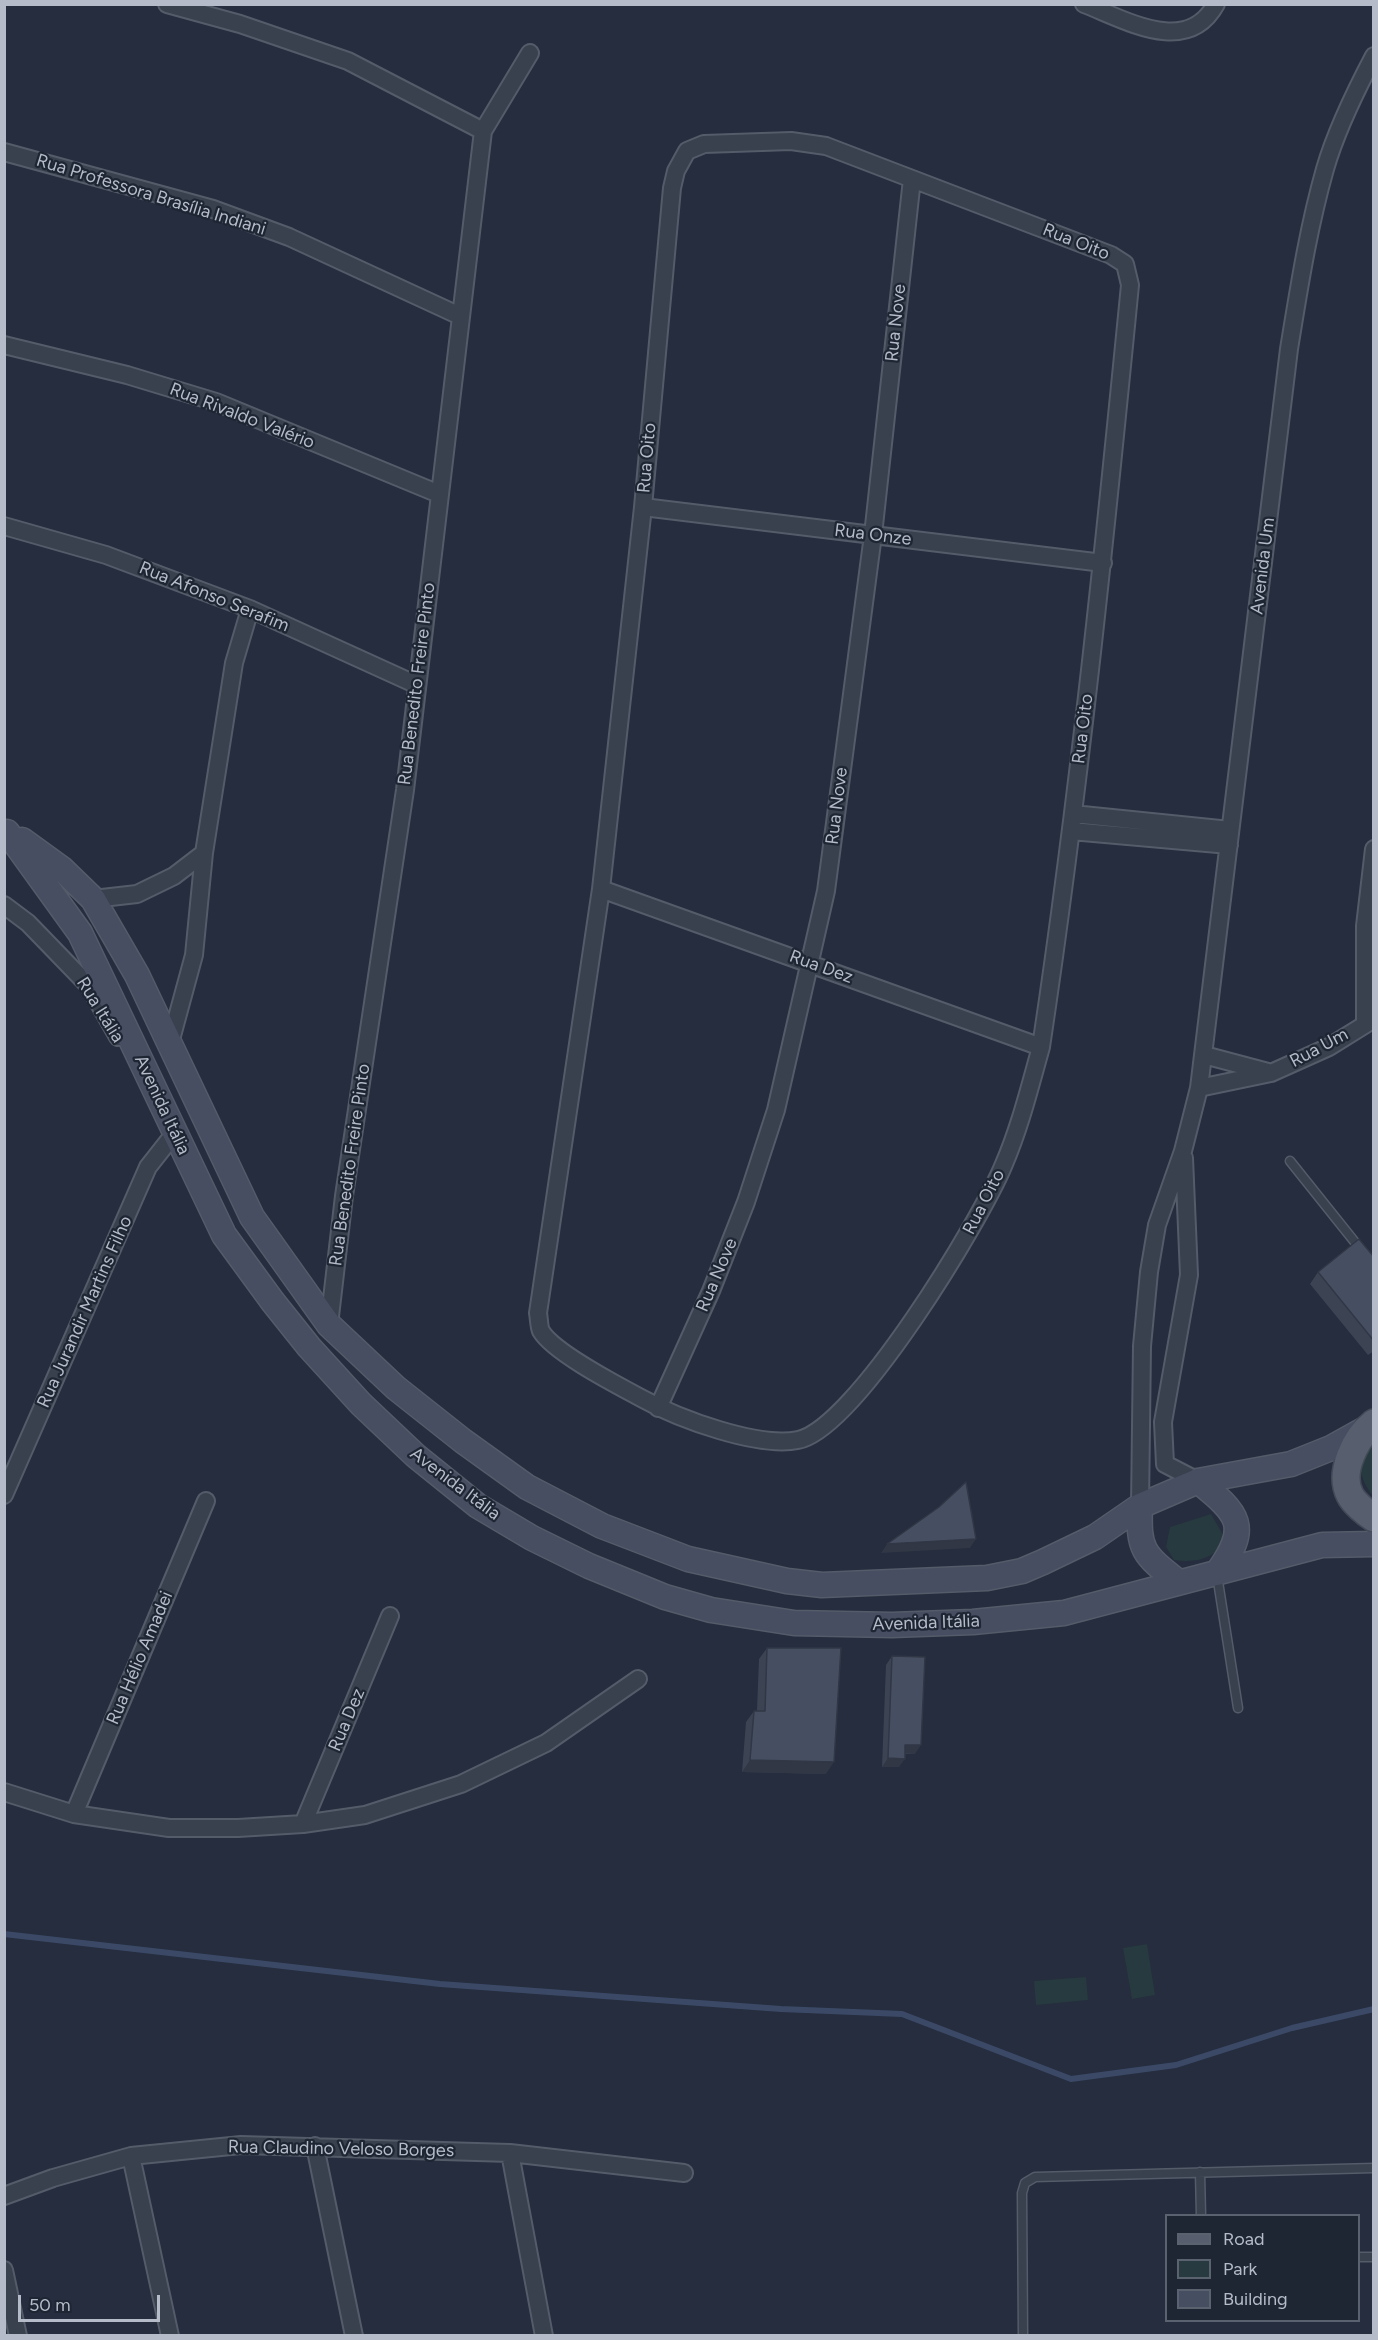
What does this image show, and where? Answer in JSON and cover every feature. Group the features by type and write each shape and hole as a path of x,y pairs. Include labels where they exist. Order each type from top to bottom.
{"main road":[{"name":"Avenida Itália","path":"6,831 34,846 93,899 136,975 252,1217 329,1324 396,1388 527,1487 602,1526 688,1558 758,1575 822,1584 987,1578 1022,1571 1095,1537 1140,1506"},
{"name":"Avenida Itália","path":"6,831 80,933 224,1235 309,1347 361,1404 416,1456 478,1506 532,1538 589,1566 665,1597 711,1610 794,1623 892,1625 973,1622 1064,1613 1177,1581 1217,1573 1322,1545 1374,1544"},
{"path":"1177,1581 1153,1562 1138,1538 1140,1506 1198,1481 1291,1464 1331,1448 1370,1425"},
{"path":"1370,1425 1352,1453 1345,1474 1350,1495 1374,1518"},
{"path":"1198,1481 1225,1503 1233,1513 1238,1527 1232,1552 1217,1573"}],"street":[{"path":"167,4 240,24 348,61 483,131"},
{"path":"1084,4 1159,32 1179,33 1197,27 1216,4"},
{"name":"Rua Benedito Freire Pinto","path":"329,1324 344,1196 404,802 459,316 483,131 530,53"},
{"name":"Avenida Um","path":"1183,1152 1199,1088 1204,1055 1289,349 1303,258 1325,167 1356,89 1374,56"},
{"name":"Rua Oito","path":"791,141 826,146 912,179 1092,246 1125,264 1131,285 1103,563 1072,822 1041,1047 1004,1165 958,1254 906,1330 836,1416 800,1440 766,1442 702,1424 658,1408 607,1380 561,1349 541,1331 538,1313 601,889 642,507 672,188 676,171 687,151 704,144 791,141"},
{"name":"Rua Professora Brasília Indiani","path":"4,152 224,213 289,237 459,316"},
{"name":"Rua Nove","path":"658,1408 711,1291 746,1202 776,1110 826,891 873,535 912,179"},
{"name":"Rua Rivaldo Valério","path":"4,345 127,375 216,402 439,494"},
{"name":"Rua Onze","path":"642,507 1103,563"},
{"name":"Rua Afonso Serafim","path":"4,526 106,555 250,609 417,685"},
{"path":"169,1048 194,955 204,853 234,663 250,609"},
{"path":"1072,822 1230,838"},
{"name":"Rua Um","path":"1199,1088 1271,1072 1329,1047 1370,1020 1365,926 1374,849"},
{"path":"93,899 137,894 174,876 204,853"},
{"name":"Rua Dez","path":"601,889 1041,1047"},
{"name":"Rua Itália","path":"4,905 28,923 89,986 174,1134"},
{"path":"1204,1055 1271,1072"},
{"name":"Rua Jurandir Martins Filho","path":"4,1495 148,1167 174,1134"},
{"path":"1183,1152 1189,1275 1163,1422 1163,1443 1165,1464 1198,1481"},
{"path":"1140,1506 1142,1346 1149,1272 1157,1225 1183,1152"},
{"name":"Rua Hélio Amadei","path":"74,1814 206,1501"},
{"name":"Rua Dez","path":"303,1824 390,1616"},
{"path":"4,1792 74,1814 169,1828 238,1828 303,1824 365,1815 461,1784 546,1743 638,1679"},
{"name":"Rua Claudino Veloso Borges","path":"4,2196 54,2178 131,2156 241,2145 510,2153 684,2173"},
{"path":"315,2146 354,2336"},
{"path":"510,2153 544,2336"},
{"path":"131,2156 170,2336"},
{"path":"4,2270 18,2336"}],"lane":[{"path":"1290,1161 1374,1266"},
{"path":"1217,1573 1238,1708"},
{"path":"1023,2336 1021,2218 1025,2183 1035,2177 1374,2168"},
{"path":"1200,2172 1201,2214"}],"green space":[{"path":"1373,1434 1373,1496 1363,1479 1361,1465"},
{"path":"1211,1514 1222,1533 1222,1546 1212,1555 1200,1559 1174,1560 1166,1547 1170,1527"},
{"path":"1147,1944 1155,1995 1132,1999 1123,1948"},
{"path":"1086,1977 1088,2000 1036,2005 1034,1981"}],"building":[{"path":"1359,1239 1374,1257 1374,1341 1318,1272"},
{"path":"966,1482 976,1539 887,1544 939,1507"},
{"path":"767,1648 841,1648 834,1762 750,1760 754,1711 765,1711"},
{"path":"892,1656 925,1657 921,1745 905,1745 905,1759 888,1758"}],"waterway":[{"path":"4,1934 440,1984 781,2009 902,2014 1071,2079 1176,2065 1292,2028 1374,2009"}]}
